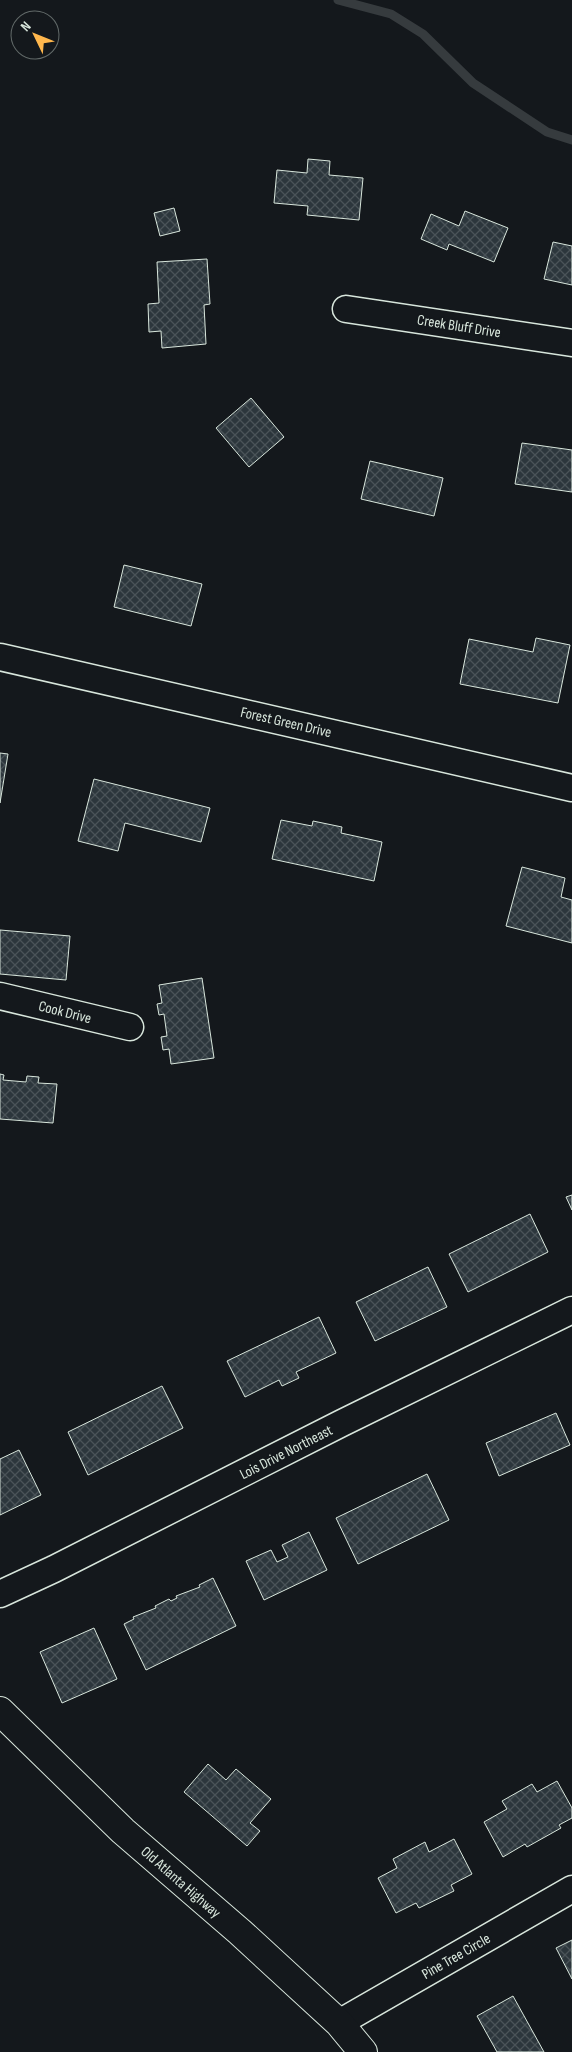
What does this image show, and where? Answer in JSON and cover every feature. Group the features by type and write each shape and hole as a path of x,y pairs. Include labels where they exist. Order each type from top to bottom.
{"street":[{"name":"Creek Bluff Drive","path":"346,309 572,343"},
{"name":"Forest Green Drive","path":"0,656 572,788"},
{"name":"Cook Drive","path":"0,996 130,1027"},
{"name":"Lois Drive Northeast","path":"0,1594 54,1569 342,1423 572,1310"},
{"name":"Old Atlanta Highway","path":"0,1711 123,1831 240,1932 339,2023 363,2052"},
{"name":"Pine Tree Circle","path":"339,2023 572,1889"}],"building":[{"path":"308,159 330,161 329,175 363,178 359,220 307,215 308,206 274,203 277,170 307,173"},
{"path":"174,208 180,231 160,236 154,213"},
{"path":"465,211 508,228 494,262 449,244 447,250 421,239 431,214 459,226"},
{"path":"553,242 572,246 572,285 544,279"},
{"path":"207,259 210,304 204,305 206,344 162,348 161,331 149,332 148,304 159,303 157,262"},
{"path":"251,398 284,437 249,467 216,428"},
{"path":"522,443 572,450 572,492 515,484"},
{"path":"370,461 443,478 434,516 361,499"},
{"path":"124,565 202,584 191,626 114,607"},
{"path":"536,638 570,645 558,703 460,684 469,639 533,652"},
{"path":"0,753 8,754 0,803"},
{"path":"94,779 210,808 201,842 125,823 118,851 78,841"},
{"path":"281,820 312,826 313,821 342,827 341,833 382,842 374,881 272,859"},
{"path":"522,867 565,878 561,897 572,900 572,943 506,926"},
{"path":"0,930 70,936 66,980 0,974"},
{"path":"202,978 214,1058 171,1064 169,1049 163,1050 161,1037 167,1036 164,1014 159,1015 157,1004 162,1003 159,985"},
{"path":"0,1074 4,1075 3,1080 26,1082 27,1076 39,1077 38,1083 57,1084 53,1123 0,1119"},
{"path":"572,1195 572,1210 566,1197"},
{"path":"530,1214 548,1252 468,1292 449,1254"},
{"path":"428,1267 447,1307 375,1341 356,1302"},
{"path":"319,1317 336,1353 296,1372 299,1378 282,1386 279,1380 245,1397 227,1361"},
{"path":"162,1386 183,1428 88,1475 68,1432"},
{"path":"556,1413 570,1445 499,1476 486,1443"},
{"path":"19,1450 41,1495 0,1515 0,1459"},
{"path":"427,1474 449,1520 358,1564 336,1518"},
{"path":"309,1532 327,1570 264,1600 246,1561 271,1550 277,1562 288,1557 282,1545"},
{"path":"213,1578 236,1626 146,1670 124,1624 134,1619 133,1617 156,1608 155,1606 169,1599 171,1601 177,1598 176,1596 200,1587 199,1585"},
{"path":"94,1628 117,1679 62,1703 40,1652"},
{"path":"208,1764 226,1780 236,1769 271,1799 250,1823 260,1831 247,1846 184,1792"},
{"path":"557,1781 572,1808 572,1818 559,1825 561,1828 527,1847 525,1844 503,1857 484,1822 507,1809 502,1801 532,1784 537,1792"},
{"path":"454,1839 472,1874 451,1885 454,1891 419,1908 416,1903 396,1913 378,1878 397,1868 393,1859 425,1842 429,1852"},
{"path":"572,1940 572,1979 556,1948"},
{"path":"513,1996 544,2052 497,2052 477,2016"}],"waterway":[{"path":"338,0 391,14 423,34 473,83 547,132 572,140"}]}
